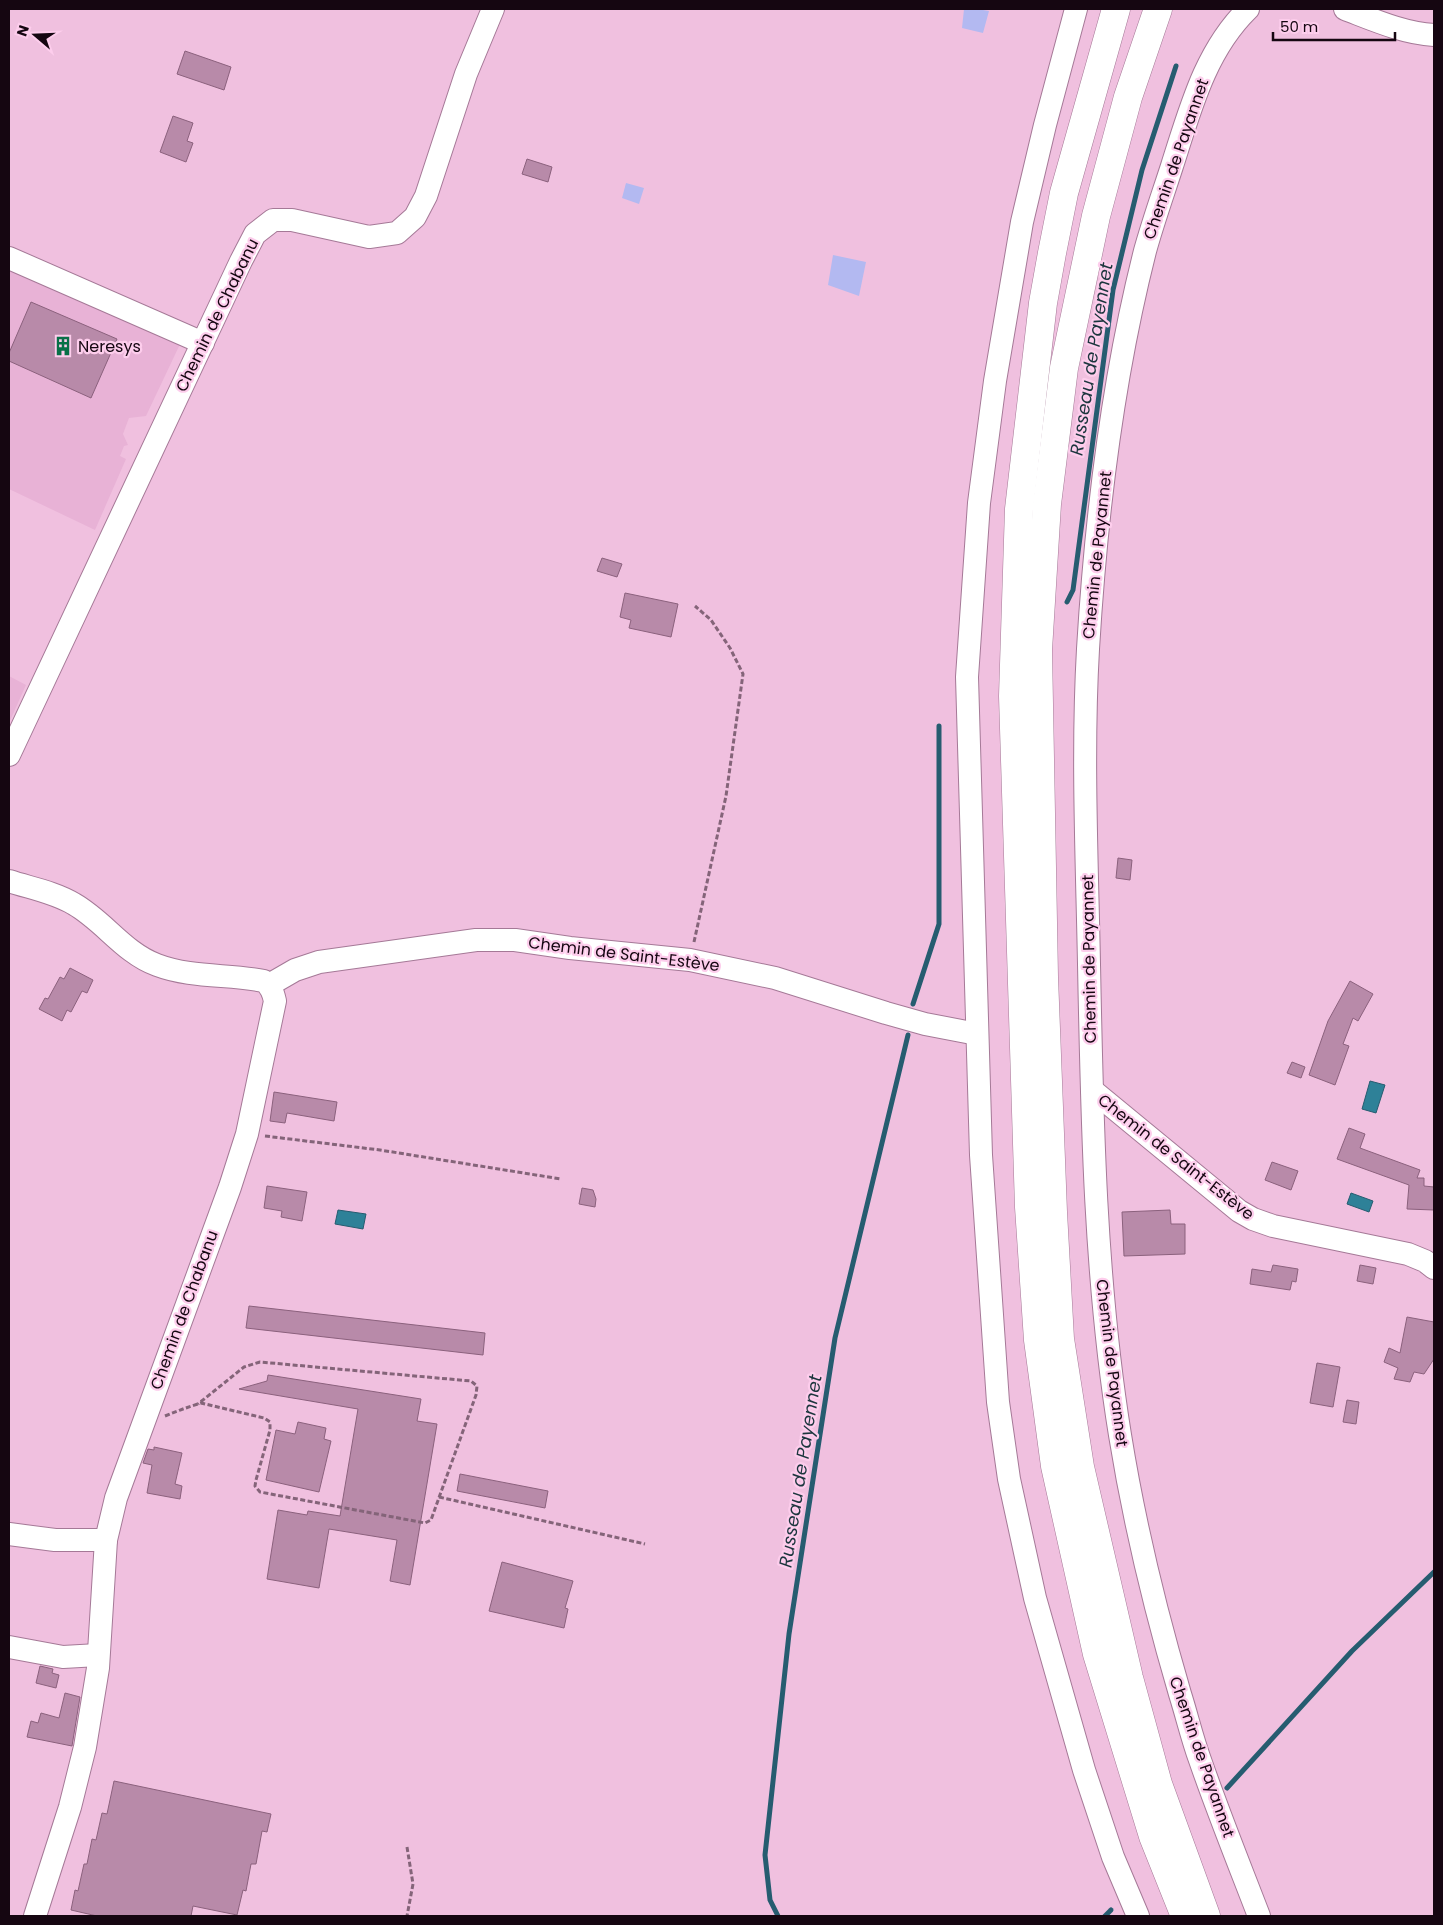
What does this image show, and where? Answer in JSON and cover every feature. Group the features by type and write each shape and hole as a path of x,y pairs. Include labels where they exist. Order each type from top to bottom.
{"highway":[{"path":"1116,9 1061,210 1043,303 1024,458 1020,509 1013,696 1029,1207 1038,1340 1055,1466 1097,1654 1153,1836 1185,1916"},
{"path":"1024,458 1054,296 1077,193 1130,9"},
{"path":"1158,9 1128,97 1096,216 1064,368 1047,504 1038,650 1044,977 1060,1339 1080,1467 1129,1678 1158,1784 1206,1916"},
{"path":"1128,97 1165,9"}],"street":[{"name":"Chemin de Chabanu","path":"11,744 255,234 273,220 292,220 369,237 397,233 415,218 426,196 472,57 493,9"},
{"path":"1076,9 1045,125 1022,222 995,381 979,503 967,677 977,1034 981,1155 991,1310 998,1402 1009,1479 1036,1598 1084,1770 1113,1857 1138,1916"},
{"name":"Chemin de Payannet","path":"1248,9 1227,32 1215,50 1202,78 1147,245 1128,322 1116,387 1099,525 1087,667 1086,832 1092,1090 1103,1295 1120,1439 1164,1640 1199,1759 1259,1916"},
{"path":"1345,9 1391,27 1434,35"},
{"path":"9,258 203,343"},
{"path":"9,881 48,893 74,904 101,924 136,955 158,966 179,971 264,981 269,985"},
{"name":"Chemin de Saint-Estève","path":"269,985 295,970 319,962 476,940 515,940 570,948 690,960 775,978 925,1024 977,1034"},
{"name":"Chemin de Chabanu","path":"35,1916 70,1807 85,1747 98,1654 106,1540 116,1498 230,1187 247,1134 273,1016 275,1002 269,985"},
{"name":"Chemin de Saint-Estève","path":"1092,1090 1239,1210 1253,1219 1275,1227 1408,1254 1433,1262"},
{"path":"9,1534 55,1540 106,1540"},
{"path":"9,1647 63,1657 98,1654"}],"path":[{"path":"690,960 726,796 743,674 730,648 711,620 695,606"},
{"path":"247,1134 380,1150 561,1179"},
{"path":"140,1429 184,1408 198,1404 215,1405 264,1418 270,1422 270,1430 256,1480 256,1486 260,1492 424,1523 431,1520 476,1395 477,1386 471,1381 260,1362 244,1367 198,1404"},
{"path":"439,1497 645,1544"},
{"path":"406,1846 413,1884 407,1916"}],"shaded area":[{"path":"964,9 989,11 983,33 962,28"},
{"path":"626,183 644,188 639,204 622,198"},
{"path":"833,255 866,262 859,296 828,285"},
{"path":"9,265 181,342 146,416 129,418 123,434 128,445 124,446 120,456 126,459 95,530 9,489"},
{"path":"9,676 26,685 9,723"},
{"path":"1370,1081 1385,1085 1376,1113 1362,1109"},
{"path":"1351,1193 1373,1201 1369,1212 1347,1204"},
{"path":"338,1210 366,1214 363,1229 335,1224"}],"building":[{"path":"185,51 231,67 224,90 177,74"},
{"path":"173,116 193,123 187,141 193,143 186,162 160,152"},
{"path":"527,159 552,167 548,182 522,174"},
{"name":"Neresys","path":"31,302 117,339 91,398 9,361 9,353"},
{"path":"602,558 622,564 617,577 597,571"},
{"path":"625,593 678,604 671,637 629,628 631,620 620,617"},
{"path":"1118,858 1132,860 1130,880 1116,878"},
{"path":"70,968 93,980 87,993 82,991 71,1012 67,1010 62,1021 39,1009 45,998 48,999 60,977 64,979"},
{"path":"1350,981 1373,994 1358,1021 1353,1018 1343,1044 1349,1046 1335,1085 1309,1075 1328,1021"},
{"path":"1292,1062 1305,1067 1301,1078 1287,1073"},
{"path":"274,1092 337,1102 334,1121 287,1113 285,1123 270,1121"},
{"path":"1349,1128 1365,1134 1360,1148 1420,1170 1417,1178 1424,1178 1424,1186 1434,1187 1434,1210 1407,1209 1409,1185 1337,1159"},
{"path":"1272,1162 1298,1171 1291,1190 1265,1180"},
{"path":"267,1186 307,1192 302,1221 281,1217 282,1211 264,1208"},
{"path":"582,1188 593,1190 596,1199 595,1207 579,1204"},
{"path":"1170,1210 1171,1224 1185,1224 1185,1254 1124,1256 1122,1212"},
{"path":"1273,1265 1298,1269 1296,1282 1292,1281 1290,1290 1250,1284 1252,1269 1271,1272"},
{"path":"1360,1265 1376,1268 1373,1284 1357,1281"},
{"path":"249,1306 485,1333 483,1355 246,1328"},
{"path":"1407,1317 1434,1322 1434,1359 1424,1374 1414,1372 1410,1382 1394,1379 1398,1368 1384,1362 1389,1348 1400,1353"},
{"path":"1317,1363 1340,1367 1333,1407 1310,1403"},
{"path":"268,1375 421,1399 417,1421 437,1424 410,1585 390,1581 397,1540 329,1529 319,1588 267,1579 278,1510 307,1515 308,1511 340,1516 358,1409 239,1389 267,1381"},
{"path":"1347,1400 1359,1402 1356,1424 1343,1422"},
{"path":"298,1422 326,1428 324,1439 331,1441 319,1492 266,1480 276,1430 295,1434"},
{"path":"154,1447 182,1453 175,1484 182,1486 180,1499 147,1493 152,1465 143,1463 148,1449 154,1450"},
{"path":"460,1474 548,1491 545,1508 457,1491"},
{"path":"502,1562 573,1581 565,1608 568,1609 564,1628 489,1611"},
{"path":"40,1666 53,1669 52,1673 59,1675 56,1688 36,1683"},
{"path":"65,1693 80,1697 72,1746 27,1737 31,1721 38,1723 41,1713 59,1718"},
{"path":"114,1781 271,1814 267,1832 262,1831 256,1864 251,1864 246,1891 243,1890 237,1915 193,1906 191,1916 97,1916 71,1910 75,1890 78,1891 84,1864 87,1864 92,1839 96,1840 102,1813 107,1814"}],"waterway":[{"name":"Russeau de Payennet","path":"1067,602 1073,590 1113,290 1142,170 1176,66"},
{"name":"Russeau de Payennet","path":"913,1004 939,924 939,726"},
{"name":"Russeau de Payennet","path":"778,1916 770,1900 765,1855 789,1634 835,1338 908,1035"},
{"path":"1227,1788 1352,1651 1434,1572"},
{"path":"1105,1916 1111,1910"}],"place":[{"name":"Neresys","path":"63,346"}]}
